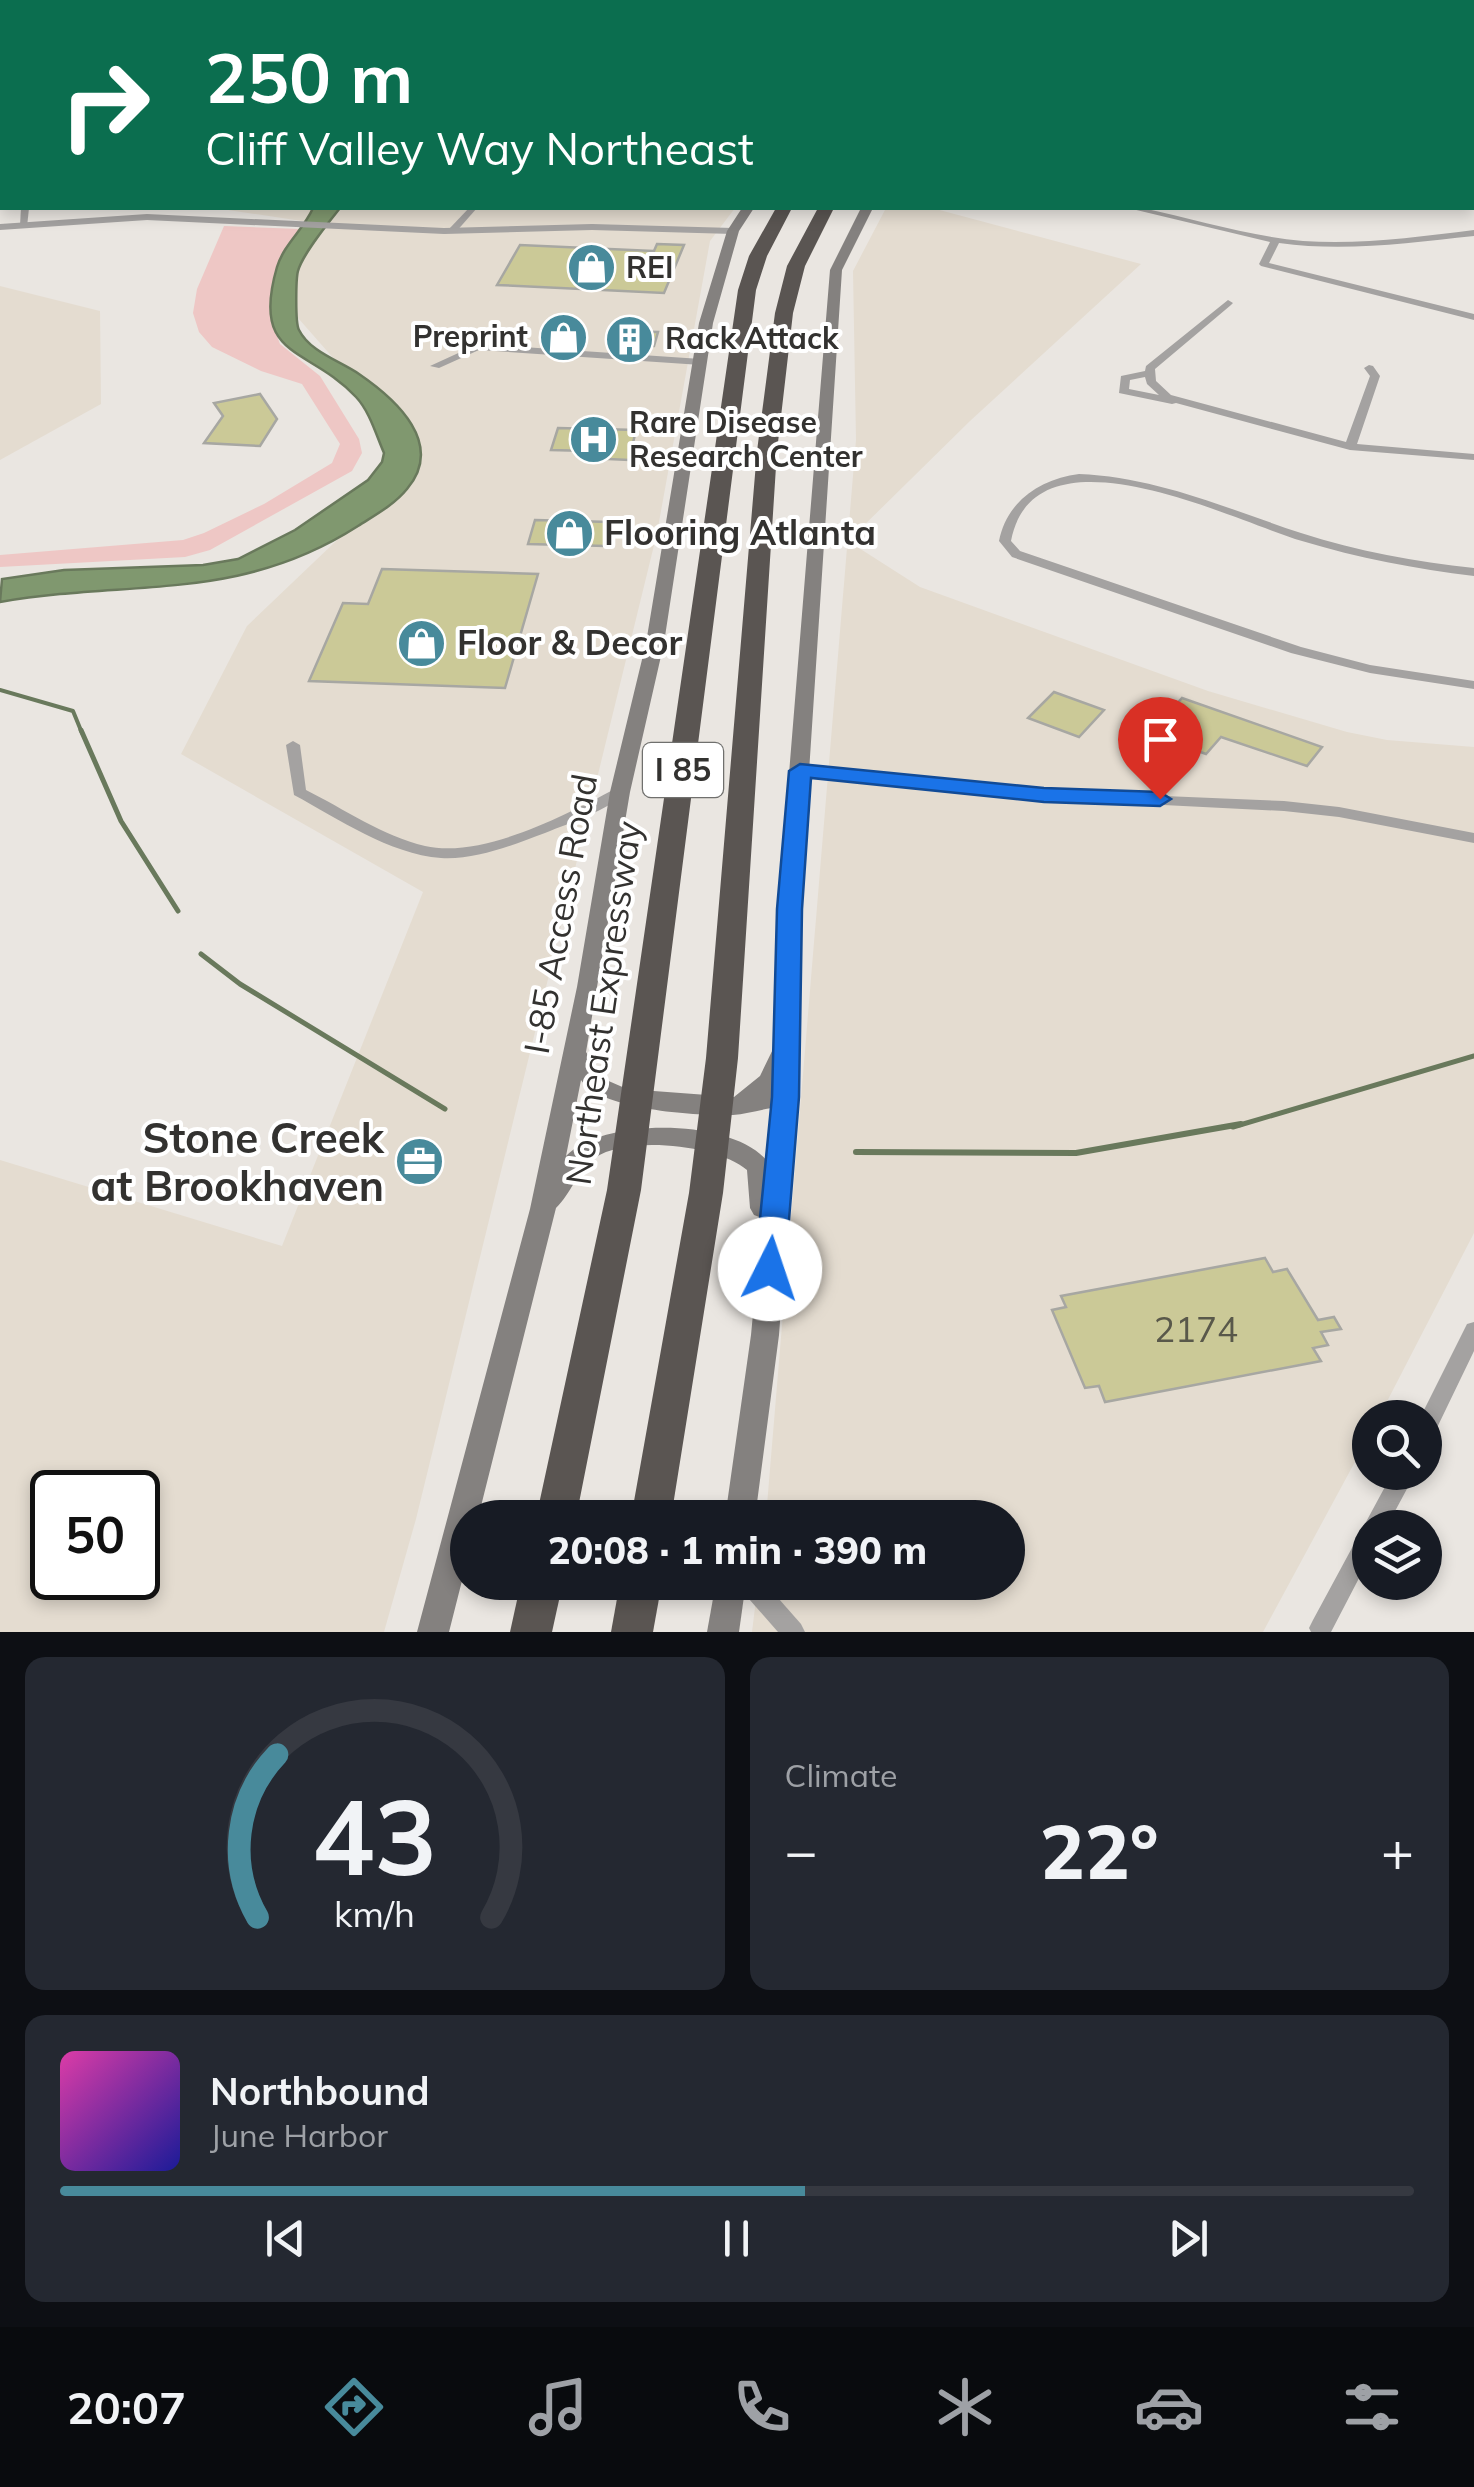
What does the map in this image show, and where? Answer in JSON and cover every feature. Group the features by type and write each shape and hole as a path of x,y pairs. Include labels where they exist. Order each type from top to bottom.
{"highway":[{"name":"Northeast Expressway","path":"560,1500 624,1190 747,290 758,256 783,210"},
{"name":"I 85","path":"655,1500 706,1193 722,1058 767,451 784,313 796,266 825,210"},
{"path":"530,1632 538,1600"},
{"path":"632,1632 637,1600"}],"main road":[{"name":"I-85 Access Road","path":"434,1632 543,1209 620,792 654,644 706,323 733,231 747,210"},
{"path":"742,1500 765,1335 785,1097 790,909 836,270 866,210"},
{"path":"734,1106 756,1094 769,1081 789,1032"},
{"path":"574,1052 596,1084 609,1093 734,1106 785,1097"},
{"path":"543,1209 584,1153 606,1142 720,1142 738,1148 757,1164 762,1180 765,1335"},
{"path":"723,1632 727,1600"}],"street":[{"path":"124,0 138,0"},
{"path":"24,225 25,210"},
{"path":"452,231 471,210"},
{"path":"1141,210 1276,240 1342,244 1474,233"},
{"path":"0,227 149,212 452,231 592,227 733,231"},
{"path":"1276,240 1264,264 1474,317"},
{"path":"1176,402 1151,382 1150,373 1160,358 1228,303"},
{"path":"434,366 478,347 701,362"},
{"path":"1350,447 1375,376 1369,368"},
{"path":"1150,373 1126,378 1123,391 1350,447 1474,457"},
{"path":"1474,572 1371,556 1202,504 1094,477 1074,477 1048,484 1018,508 1006,527 1005,541 1026,559 1216,624 1296,650 1370,668 1474,685"},
{"path":"293,744 299,792 426,851 456,854 518,835 620,792"},
{"path":"800,771 1044,795 1284,806 1339,812 1474,838"},
{"path":"1439,1400 1474,1330"},
{"path":"1321,1628 1352,1569"},
{"path":"764,1600 792,1632"}],"shaded area":[{"path":"228,210 733,210 710,241 657,533 416,1519 384,1632 0,1632 0,1160 282,1246 423,892 181,754 247,626 422,459 269,285 328,225"},
{"path":"312,210 339,210 298,271 299,330 318,350 374,385 412,424 421,456 407,489 358,526 314,550 270,567 184,584 0,602 2,579 64,570 203,565 238,559 295,530 368,480 384,453 365,410 338,381 289,348 278,336 271,319 277,267"},
{"path":"885,210 939,210 1141,264 970,421 848,541 920,587 1208,691 1347,732 1387,740 1474,747 1474,1233 1388,1400 1352,1400 1352,1467 1263,1632 752,1632 756,1600 1025,1600 1025,1500 767,1500 856,440 853,271"},
{"path":"224,226 300,229 278,264 271,320 280,344 320,376 359,439 362,453 352,471 210,550 185,557 0,567 0,555 183,540 264,504 332,463 340,444 302,384 261,371 212,347 199,332 193,313 197,289"},
{"path":"0,286 100,311 101,404 0,460"}],"building":[{"name":"REI","path":"657,244 684,245 664,293 497,285 520,245 654,251"},
{"name":"Rack Attack","path":"616,331 658,332 654,346 611,344"},
{"path":"260,394 277,419 260,446 204,443 223,416 214,403"},
{"name":"Rare Disease Research Center","path":"558,428 636,430 629,460 587,458 589,451 551,450"},
{"name":"Flooring Atlanta","path":"535,520 610,522 605,546 528,544"},
{"name":"Floor & Decor","path":"382,569 538,574 505,688 309,681 343,603 368,604"},
{"path":"1054,692 1104,710 1079,737 1028,718"},
{"path":"1182,698 1322,747 1307,766 1221,737 1206,754 1150,734"},
{"path":"1265,1258 1273,1272 1287,1269 1318,1320 1334,1317 1341,1329 1321,1332 1328,1345 1313,1348 1321,1361 1105,1402 1099,1386 1085,1388 1052,1310 1066,1307 1061,1296"}],"waterway":[{"path":"0,690 73,711 82,733"},
{"path":"81,730 121,821 178,911"},
{"path":"201,954 240,984 445,1109"},
{"path":"1233,1127 1474,1056"},
{"path":"856,1152 1076,1153 1241,1124"}],"place":[{"name":"REI","path":"591,268"},
{"name":"Preprint","path":"563,337"},
{"name":"Rack Attack","path":"630,339"},
{"name":"Rare Disease Research Center","path":"594,440"},
{"name":"Flooring Atlanta","path":"569,533"},
{"name":"Floor & Decor","path":"422,643"},
{"name":"Stone Creek at Brookhaven","path":"419,1162"}],"route":[{"path":"770,1269 789,1032 790,909 800,771 1044,795 1160,799"}]}
